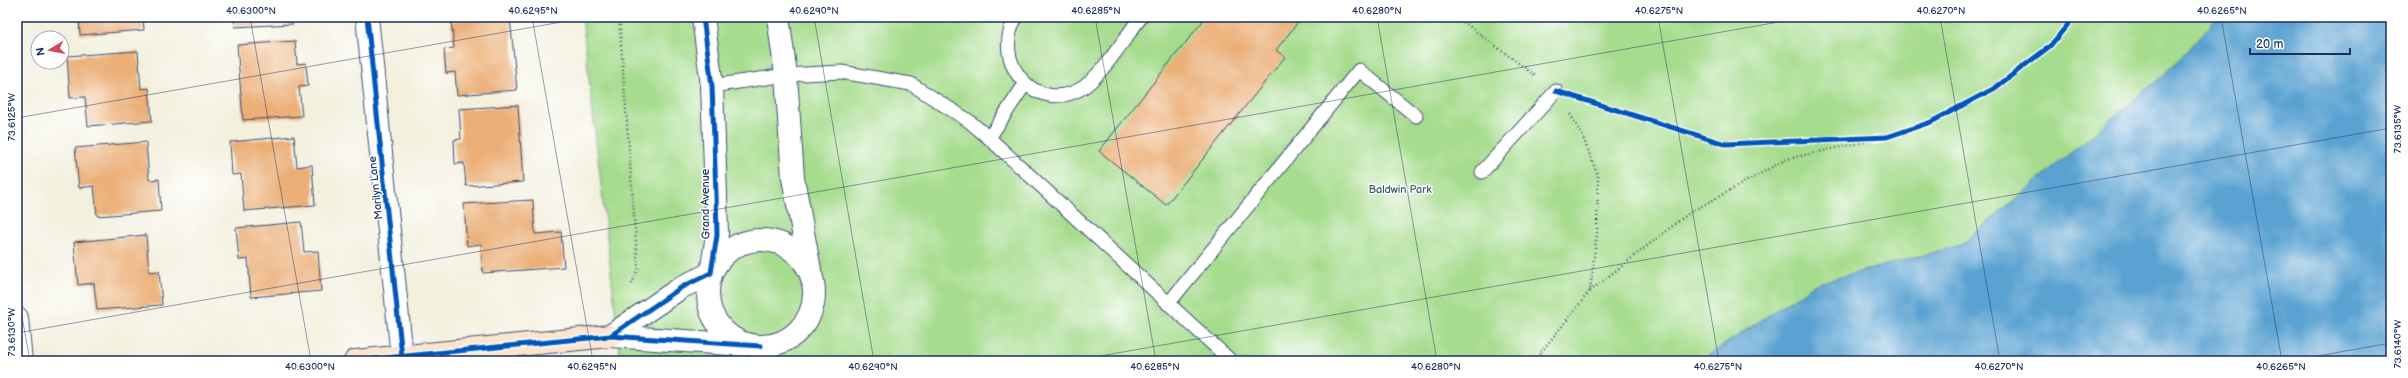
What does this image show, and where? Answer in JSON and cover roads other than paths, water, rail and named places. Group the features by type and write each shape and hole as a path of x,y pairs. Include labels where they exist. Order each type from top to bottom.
{"street":[{"name":"Marilyn Lane","path":"368,17 402,357"},
{"name":"Grand Avenue","path":"703,17 712,86 718,235 708,291 709,302 717,323 729,336 744,344 761,346"},
{"name":"Grand Avenue","path":"355,361 610,336 761,346 778,343 788,338 806,323 813,306 815,288 810,271 793,178 786,75 778,17"},
{"name":"Grand Avenue","path":"610,336 682,286 711,273 719,258 733,247 750,240 768,239 786,245 795,252 810,271"},
{"path":"17,318 21,361"}],"lane":[{"path":"1016,17 1010,28 1007,43 1008,58 1015,73 1025,84 1036,91 1055,95 1070,93 1085,86 1142,17"},
{"path":"1168,304 1359,70 1416,116"},
{"path":"712,86 786,75 841,72 911,84 969,120 1231,361"},
{"path":"989,138 1025,84"},
{"path":"1482,172 1556,91"}],"water":[{"path":"2218,17 2391,17 2391,361 1700,361 1815,284 1961,245 2173,67"}],"park label":[{"name":"Baldwin Park","path":"1400,189"}]}
